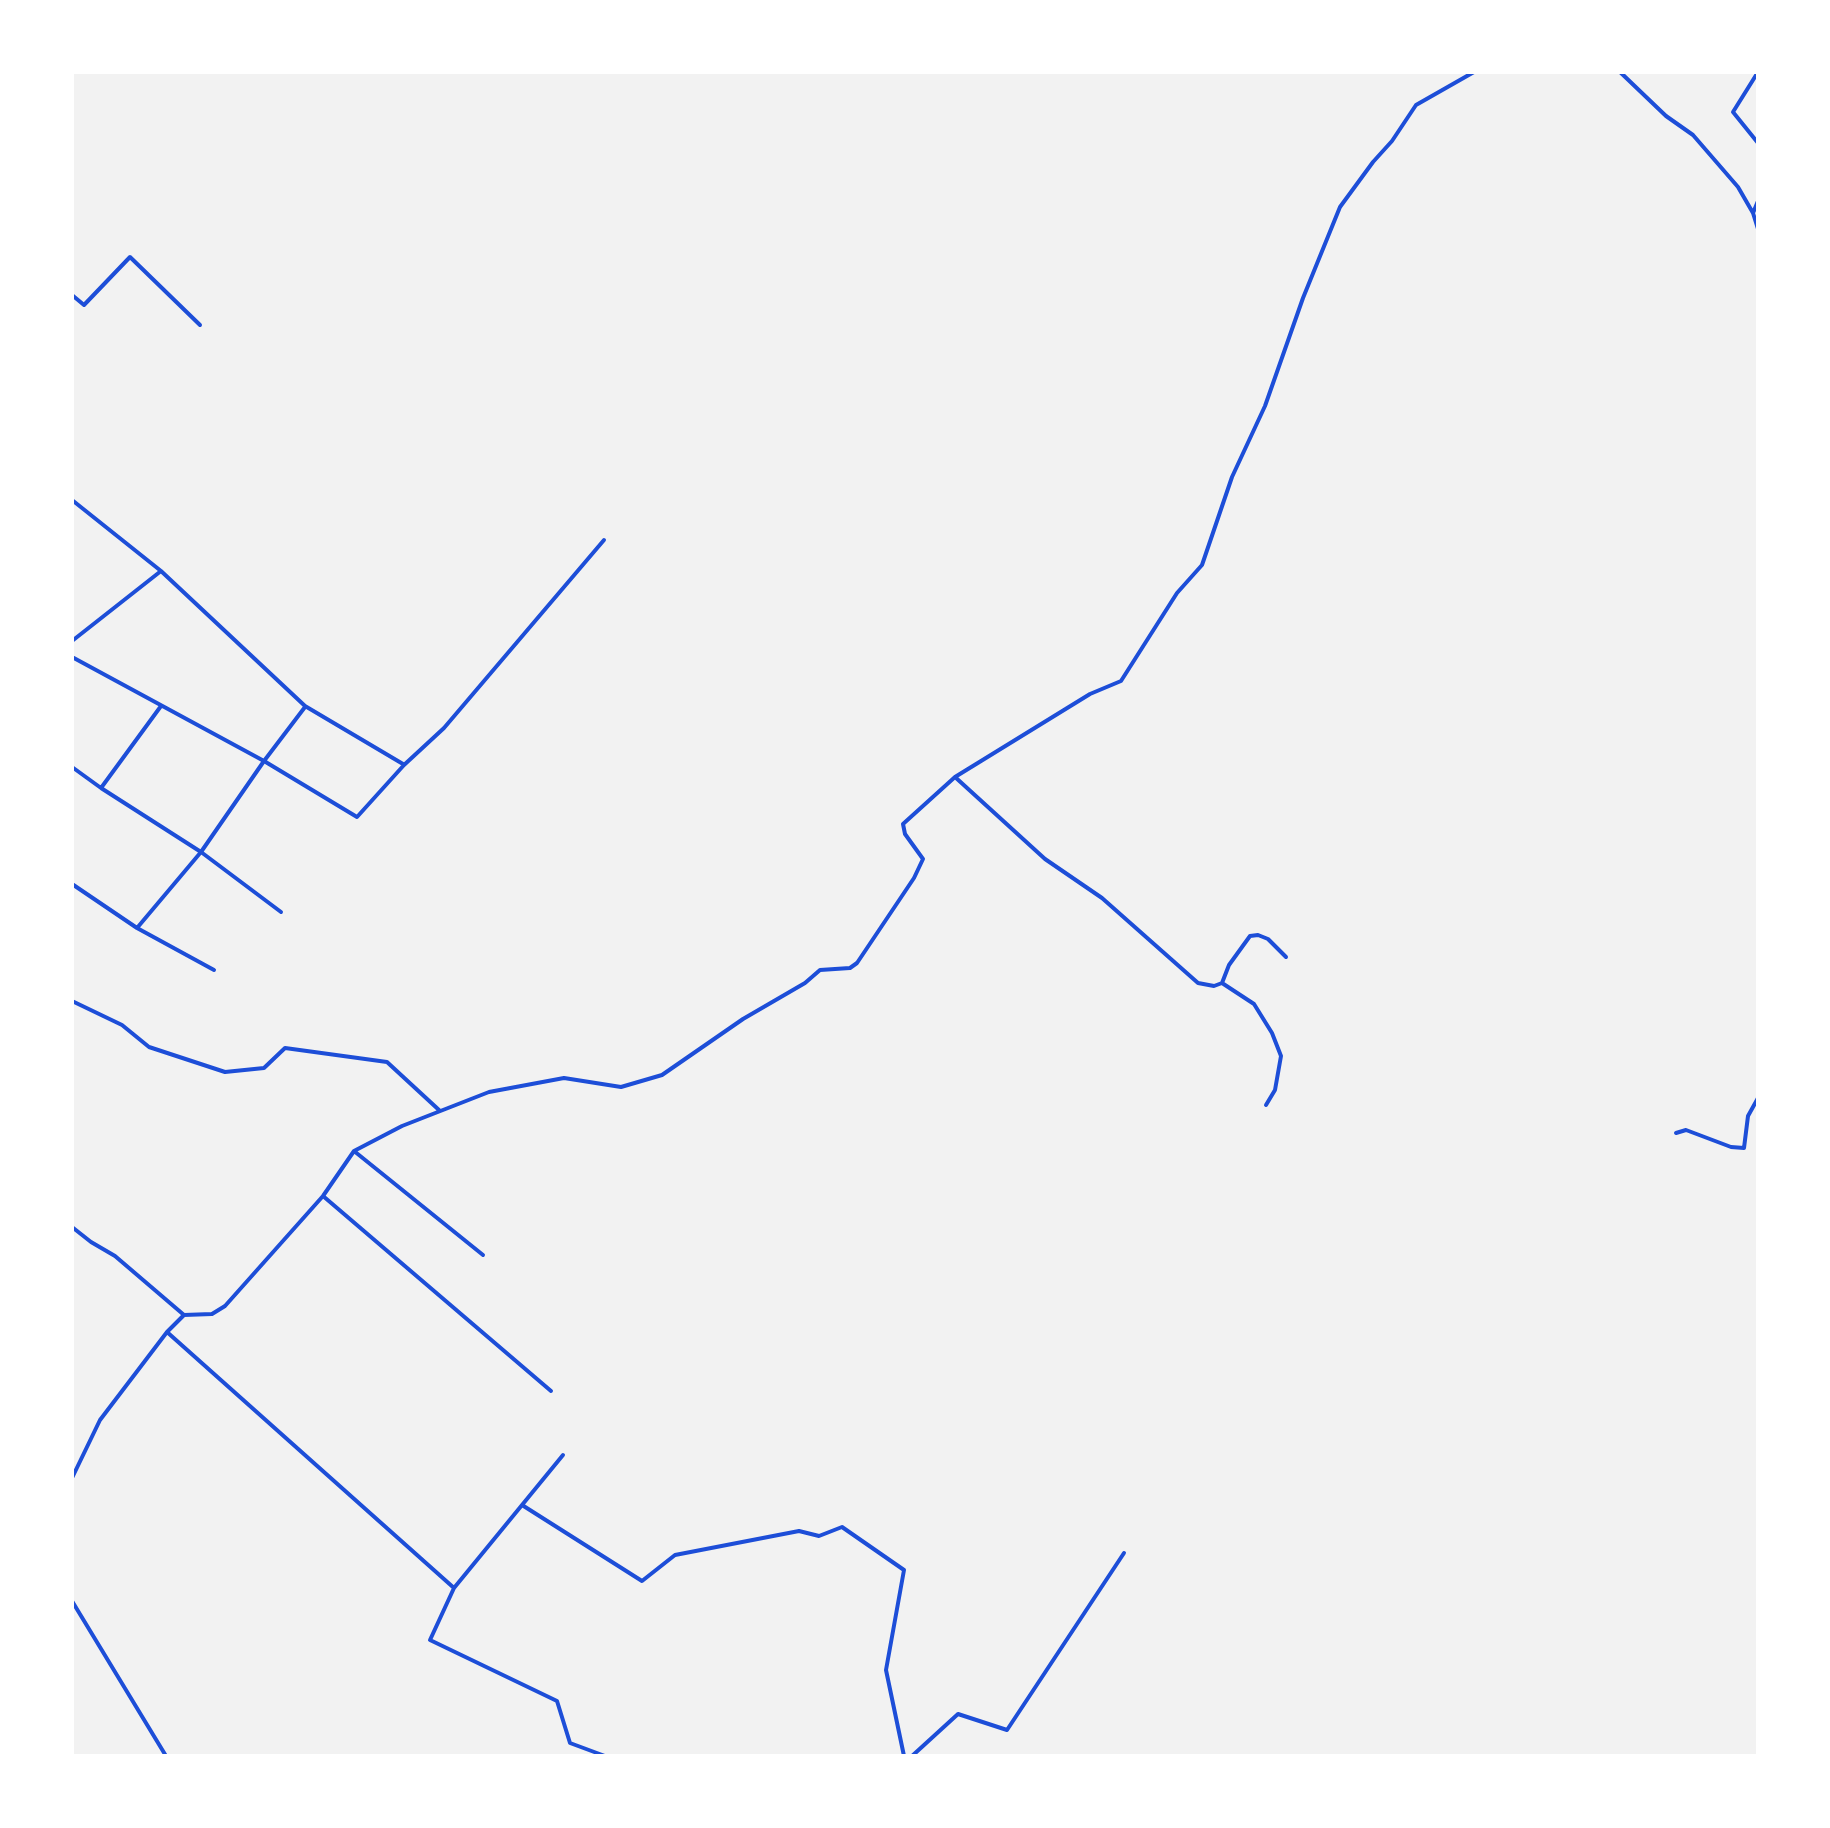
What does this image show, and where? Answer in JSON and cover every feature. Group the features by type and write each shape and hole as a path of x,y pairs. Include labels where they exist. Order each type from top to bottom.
{"street":[{"path":"72,1227 115,1256 184,1315 212,1314 225,1306 323,1196 354,1151 402,1126 489,1092 564,1078 621,1087 662,1075 743,1019 805,983 820,970 850,968 857,963 914,878 923,859 905,834 903,824 955,777 1090,694 1121,681 1177,593 1202,565 1232,477 1265,406 1303,298 1340,207 1416,105 1474,72"},
{"path":"1620,72 1666,116 1693,135 1738,187 1758,229"},
{"path":"1758,72 1733,112 1758,143"},
{"path":"1753,213 1758,201"},
{"path":"72,295 84,305 130,257 200,325"},
{"path":"1758,266 1758,273"},
{"path":"72,500 161,571 305,706 404,765"},
{"path":"72,657 264,761 357,817 404,765 444,728 604,540"},
{"path":"72,641 161,571"},
{"path":"101,788 161,706"},
{"path":"137,928 201,852 305,706"},
{"path":"72,767 201,852 281,912"},
{"path":"955,777 1045,859 1102,898 1198,983 1214,986 1222,983 1229,965 1250,936 1268,939 1286,957"},
{"path":"72,884 137,928 214,970"},
{"path":"1222,983 1254,1004 1272,1033 1281,1056 1275,1090 1266,1105"},
{"path":"72,1001 122,1025 149,1047 225,1072 264,1068 285,1048 387,1062 439,1110"},
{"path":"1676,1133 1686,1130 1731,1147 1744,1148 1748,1116 1758,1098"},
{"path":"354,1151 483,1255"},
{"path":"323,1196 551,1391"},
{"path":"72,1478 100,1420 167,1332 184,1315"},
{"path":"167,1332 454,1588"},
{"path":"563,1455 454,1588 430,1640 557,1701 570,1743 605,1756"},
{"path":"522,1505 642,1581 675,1555 799,1531 819,1536 842,1527 904,1570 886,1670 904,1756"},
{"path":"912,1756 958,1714 1007,1730 1124,1553"},
{"path":"72,1601 166,1756"}]}
